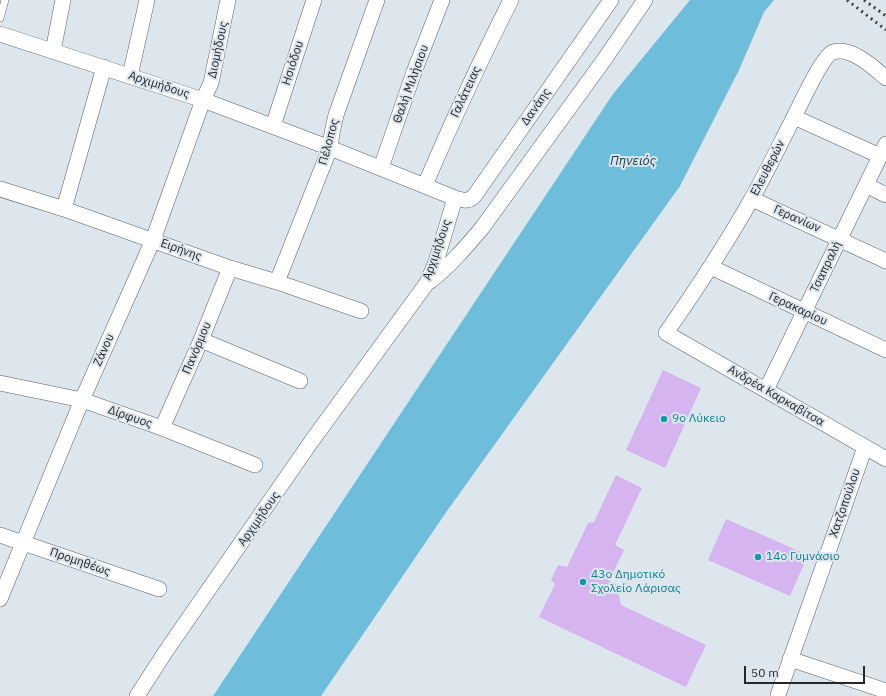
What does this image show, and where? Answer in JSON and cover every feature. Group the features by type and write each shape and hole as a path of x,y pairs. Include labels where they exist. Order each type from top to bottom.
{"street":[{"path":"53,51 63,0"},
{"path":"130,76 147,0"},
{"name":"Διομήδους","path":"203,100 211,83 228,0"},
{"name":"Ησιόδου","path":"273,126 314,0"},
{"name":"Πέλοπος","path":"277,282 330,148 336,115 377,0"},
{"name":"Θαλή Μιλήσιου","path":"381,168 414,72 442,0"},
{"name":"Γαλάτειας","path":"425,185 461,101 511,0"},
{"name":"Δανάης","path":"455,198 465,201 472,199 611,0"},
{"path":"427,283 439,275 482,228 646,0"},
{"name":"Αρχιμήδους","path":"0,34 203,100 330,148 455,198 436,262 427,283 311,442 166,651 137,696"},
{"name":"Ελευθερών","path":"666,333 711,267 752,199 818,70 831,53 838,51 858,56 886,78"},
{"path":"64,209 104,67"},
{"name":"Ζάνου","path":"0,599 82,400 153,240 203,100"},
{"path":"794,117 883,150"},
{"name":"Τσαπραλή","path":"766,390 883,150"},
{"path":"866,185 886,195"},
{"name":"Ειρήνης","path":"0,191 64,209 230,268 277,282 361,311"},
{"name":"Γερανίων","path":"752,199 886,261"},
{"name":"Γερακαρίου","path":"711,267 886,350"},
{"name":"Πανόρμου","path":"162,428 201,340 230,268"},
{"name":"Ανδρέα Καρκαβίτσα","path":"666,333 886,459"},
{"path":"201,340 300,381"},
{"name":"Δίρφυος","path":"0,383 82,400 162,428 256,465"},
{"name":"Χατζοπούλου","path":"778,695 865,447"},
{"name":"Προμηθέως","path":"0,535 159,589"},
{"path":"790,659 886,691"}],"lane":[{"path":"0,18 5,0"}],"water":[{"name":"Πηνειός","path":"690,0 774,0 764,12 739,70 680,186 447,511 321,696 213,696 613,94"}],"building":[{"name":"9ο Λύκειο","path":"663,370 701,388 665,468 626,450"},
{"name":"43ο Δημοτικό Σχολείο Λάρισας","path":"616,475 642,488 615,545 624,550 609,581 616,584 621,605 706,645 686,687 539,617 555,584 551,580 558,565 567,567 588,523 594,522"},
{"name":"14ο Γυμνάσιο","path":"726,519 808,555 790,596 708,560"}],"railway":[{"path":"847,0 886,30"},
{"path":"864,0 886,16"}],"place":[{"name":"9ο Λύκειο","path":"664,419"},
{"name":"14ο Γυμνάσιο","path":"758,557"},
{"name":"43ο Δημοτικό Σχολείο Λάρισας","path":"583,582"}]}
